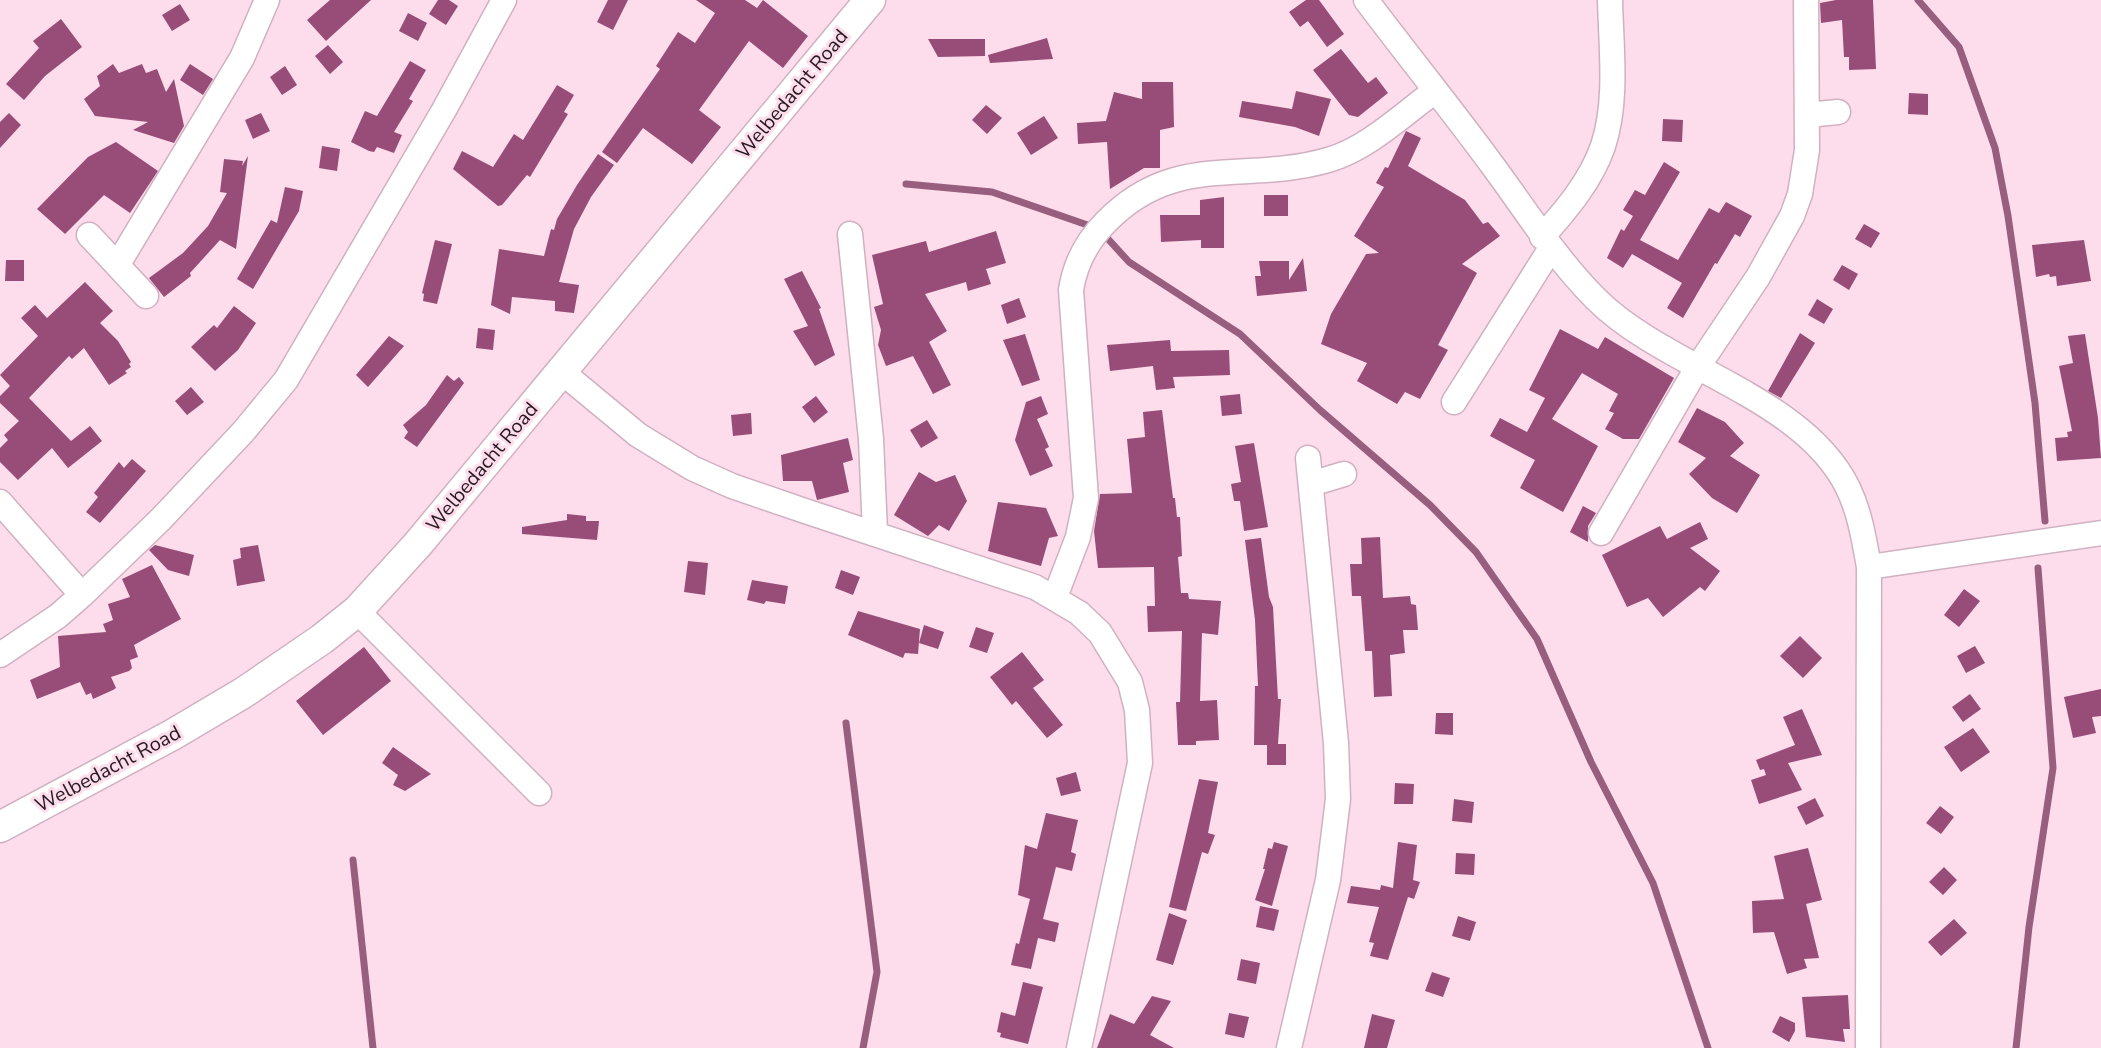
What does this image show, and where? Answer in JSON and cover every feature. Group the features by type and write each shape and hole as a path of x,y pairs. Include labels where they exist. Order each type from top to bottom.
{"street":[{"path":"118,264 236,67 267,0"},
{"path":"0,655 50,622 82,595 161,519 243,432 286,380 449,100 504,0"},
{"name":"Welbedacht Road","path":"0,826 172,735 243,693 322,639 357,611 417,544 562,372 870,0"},
{"path":"1366,0 1494,167 1546,243 1613,314 1697,368 1723,380 1816,444 1847,485 1856,506 1869,567 1868,1048"},
{"path":"1454,402 1603,147 1610,108 1610,0"},
{"path":"1601,533 1697,368 1758,277 1792,216 1804,176 1807,115 1806,0"},
{"path":"1055,597 1078,537 1086,498 1071,290 1077,266 1097,231 1116,212 1140,195 1171,180 1198,174 1311,165 1347,153 1435,92"},
{"path":"1807,115 1838,112"},
{"path":"850,234 867,397 875,532"},
{"path":"89,235 146,296"},
{"path":"562,372 638,435 692,468 732,486 1035,587 1055,597 1100,633 1130,682 1140,733 1138,782 1079,1048"},
{"path":"1289,1048 1329,880 1338,799 1336,743 1308,458"},
{"path":"1311,484 1344,474"},
{"path":"0,502 82,595"},
{"path":"1869,567 2101,533"},
{"path":"357,611 540,793"}],"building":[{"path":"330,0 371,0 326,41 307,20"},
{"path":"438,0 449,0 458,6 446,25 429,14"},
{"path":"608,0 628,0 613,30 597,22"},
{"path":"696,0 745,0 757,8 763,0 808,36 783,68 749,41 699,110 721,127 692,164 643,128 617,163 602,152 660,69 656,66 678,32 695,43 715,13"},
{"path":"1306,0 1319,0 1344,34 1327,47 1308,21 1300,27 1289,12"},
{"path":"1836,0 1873,0 1876,69 1849,70 1849,57 1844,57 1842,20 1821,23 1820,3"},
{"path":"180,4 190,20 172,31 162,15"},
{"path":"408,13 427,23 418,41 399,31"},
{"path":"61,19 82,47 45,76 24,100 6,84 39,48 33,41"},
{"path":"1047,38 1053,59 990,63 988,55"},
{"path":"928,39 985,39 985,56 938,57"},
{"path":"328,45 343,62 330,74 315,56"},
{"path":"1341,49 1368,83 1376,77 1388,93 1358,117 1349,115 1313,70"},
{"path":"410,61 426,70 409,99 413,101 394,132 402,135 394,153 377,147 374,152 369,151 351,142 365,111 377,116"},
{"path":"113,64 119,73 142,64 146,73 157,69 166,92 174,79 184,126 174,143 133,130 148,122 95,116 84,99 100,86 97,76"},
{"path":"190,64 213,79 203,95 180,80"},
{"path":"285,66 297,85 282,95 270,77"},
{"path":"1142,82 1173,82 1174,127 1160,130 1160,168 1144,168 1110,189 1107,142 1078,144 1077,123 1106,121 1114,92 1142,99"},
{"path":"557,85 574,95 564,112 568,114 530,177 527,175 502,205 498,206 453,169 462,151 493,167 514,134 523,140"},
{"path":"1296,91 1331,99 1319,136 1295,127 1239,117 1242,101 1292,109"},
{"path":"1909,93 1928,94 1928,115 1908,114"},
{"path":"986,105 1002,118 987,134 972,120"},
{"path":"9,113 21,125 0,148 0,122"},
{"path":"261,113 270,131 253,139 245,120"},
{"path":"1044,116 1058,138 1031,155 1017,133"},
{"path":"1663,119 1683,120 1682,142 1662,141"},
{"path":"1406,131 1421,138 1408,166 1465,200 1483,224 1488,222 1500,236 1462,264 1477,273 1438,345 1448,350 1420,399 1405,392 1397,404 1357,381 1367,363 1321,344 1331,314 1366,254 1379,253 1354,236 1384,187 1376,183 1385,167 1388,168"},
{"path":"116,142 158,171 130,213 104,195 65,234 37,209 88,157"},
{"path":"322,146 340,149 337,171 319,168"},
{"path":"598,154 614,165 591,197 574,229 559,282 579,285 574,313 555,311 555,301 512,297 510,314 491,305 499,249 544,256 551,229 554,230 557,219"},
{"path":"248,156 236,249 220,240 190,273 191,276 164,297 149,278 183,253 208,226 227,193 220,192 224,159 243,161 242,166"},
{"path":"1664,162 1680,172 1640,240 1678,260 1709,208 1719,213 1726,202 1752,216 1740,237 1735,234 1717,264 1715,263 1683,318 1667,308 1682,283 1632,254 1623,268 1607,258 1621,229 1624,231 1633,216 1623,210 1635,190 1645,195"},
{"path":"285,187 303,191 299,211 253,289 237,279 271,220 277,223"},
{"path":"1264,195 1288,195 1288,216 1264,216"},
{"path":"1224,197 1224,248 1201,248 1201,240 1161,242 1160,215 1200,215 1200,200"},
{"path":"1864,224 1880,233 1871,248 1855,239"},
{"path":"996,231 1006,263 986,269 991,284 968,291 966,282 925,294 947,331 929,342 951,385 933,394 913,356 886,366 878,345 881,330 874,307 883,304 872,255 926,241 929,252"},
{"path":"435,240 452,244 437,304 423,301 424,294 422,293"},
{"path":"2084,240 2091,281 2057,286 2056,276 2050,277 2049,274 2036,277 2032,245"},
{"path":"1303,258 1307,291 1257,296 1255,276 1261,276 1259,261 1289,261 1289,280"},
{"path":"6,260 24,260 24,281 5,281"},
{"path":"1842,265 1858,274 1849,290 1833,280"},
{"path":"802,271 821,308 819,309 835,355 815,366 793,331 808,326 784,279"},
{"path":"85,282 113,311 100,323 118,341 131,362 129,364 131,367 125,371 127,373 109,385 84,348 72,359 69,356 29,398 71,441 90,426 102,441 68,468 52,448 18,480 0,462 0,448 8,440 4,435 19,421 0,403 0,396 10,386 0,375 38,336 21,318 35,305 47,318"},
{"path":"1019,298 1026,317 1007,324 1001,305"},
{"path":"1817,299 1833,309 1824,324 1808,315"},
{"path":"234,306 256,323 238,350 215,371 191,347 214,325 217,328"},
{"path":"478,328 495,330 493,350 476,348"},
{"path":"1560,329 1598,349 1605,337 1674,378 1639,439 1623,439 1605,429 1614,413 1609,411 1618,394 1582,373 1552,419 1598,446 1563,512 1520,488 1535,460 1490,436 1500,418 1527,432 1545,398 1529,390"},
{"path":"1800,333 1815,343 1781,398 1768,391"},
{"path":"1025,334 1040,380 1022,386 1003,340"},
{"path":"2085,334 2098,418 2101,458 2057,461 2055,438 2068,437 2067,432 2072,431 2059,366 2073,363 2068,336"},
{"path":"389,336 404,346 368,387 356,375"},
{"path":"1170,340 1171,351 1229,350 1230,375 1173,377 1175,388 1156,390 1153,366 1110,371 1107,345"},
{"path":"447,375 454,381 459,377 464,383 417,447 404,438 408,432 403,425 426,405"},
{"path":"191,387 204,402 187,415 175,401"},
{"path":"1240,394 1242,414 1222,416 1220,396"},
{"path":"816,396 828,412 814,423 802,407"},
{"path":"1041,396 1048,414 1037,419 1049,447 1045,449 1053,466 1030,476 1015,440 1026,402"},
{"path":"1697,408 1725,422 1744,443 1730,456 1760,475 1737,513 1712,498 1689,474 1706,458 1678,442"},
{"path":"1162,410 1173,498 1175,498 1177,517 1180,517 1182,556 1178,557 1181,593 1188,593 1189,599 1221,601 1218,635 1202,633 1200,701 1217,700 1219,740 1196,741 1196,745 1178,745 1176,702 1180,702 1182,631 1148,632 1147,606 1155,606 1154,567 1098,568 1094,531 1100,494 1132,493 1127,439 1145,437 1143,412"},
{"path":"751,413 752,434 733,436 731,415"},
{"path":"927,420 938,438 921,448 910,430"},
{"path":"848,438 853,460 843,463 849,492 817,500 812,481 783,481 781,455"},
{"path":"1254,443 1268,527 1244,531 1240,501 1234,501 1231,484 1241,482 1235,446"},
{"path":"132,459 146,471 100,523 86,512 98,497 94,493 119,462 124,468"},
{"path":"919,472 936,482 955,475 967,501 949,531 939,525 928,536 894,515"},
{"path":"998,502 1046,508 1058,536 1049,538 1041,566 988,551"},
{"path":"1583,506 1596,513 1588,526 1588,542 1570,532"},
{"path":"567,514 586,516 586,521 599,521 597,540 522,534 522,527 567,520"},
{"path":"1700,522 1708,539 1690,548 1720,571 1705,591 1700,587 1663,617 1648,598 1627,607 1602,555 1660,526 1667,539"},
{"path":"1380,537 1383,598 1410,596 1411,604 1416,605 1418,630 1403,630 1405,653 1390,655 1392,696 1374,697 1372,651 1365,651 1361,596 1352,596 1350,564 1362,564 1361,538"},
{"path":"1261,538 1269,597 1273,607 1278,699 1281,699 1278,744 1286,744 1286,765 1267,765 1267,745 1254,745 1255,686 1258,686 1255,620 1245,540"},
{"path":"155,545 194,555 189,576 168,570 149,550"},
{"path":"258,545 265,581 237,586 233,560 241,558 240,548"},
{"path":"688,561 708,563 705,595 684,592"},
{"path":"152,565 181,619 134,645 138,657 130,660 132,668 129,671 111,677 116,688 113,690 93,699 91,693 86,695 80,682 37,699 30,680 60,667 58,636 106,632 103,624 113,620 108,604 130,597 122,579"},
{"path":"841,570 860,577 853,595 835,588"},
{"path":"752,580 788,586 785,604 766,601 764,604 747,600"},
{"path":"1964,589 1980,601 1959,627 1944,615"},
{"path":"858,611 920,629 918,654 905,653 903,658 848,635"},
{"path":"924,625 944,632 938,649 919,643"},
{"path":"976,627 994,633 987,653 969,647"},
{"path":"1800,636 1822,658 1803,678 1780,656"},
{"path":"1975,646 1985,663 1966,673 1957,656"},
{"path":"364,647 391,681 323,735 296,701"},
{"path":"1022,652 1044,680 1033,688 1063,725 1047,738 1016,701 1012,705 990,677"},
{"path":"2101,689 2101,716 2092,717 2096,733 2073,738 2064,697"},
{"path":"1970,694 1981,709 1963,722 1952,707"},
{"path":"1802,709 1822,755 1788,763 1802,790 1759,804 1751,780 1766,775 1764,769 1760,770 1756,760 1795,745 1783,717"},
{"path":"1436,713 1453,713 1453,735 1435,734"},
{"path":"1973,728 1990,752 1961,772 1944,747"},
{"path":"393,747 431,774 405,791 393,785 398,775 382,763"},
{"path":"1076,772 1081,791 1061,796 1056,778"},
{"path":"1199,779 1218,782 1208,833 1215,835 1208,854 1202,852 1186,911 1169,907"},
{"path":"1395,783 1414,784 1413,804 1394,804"},
{"path":"1815,798 1824,816 1806,825 1797,807"},
{"path":"1454,799 1474,802 1472,823 1452,821"},
{"path":"1940,806 1954,817 1941,834 1926,823"},
{"path":"1046,813 1078,820 1071,852 1076,854 1072,871 1056,867 1043,919 1059,923 1055,942 1038,938 1031,969 1011,965 1016,943 1019,944 1030,899 1018,895 1025,845 1037,849"},
{"path":"1274,842 1288,846 1272,906 1255,900 1265,869 1263,869 1268,848 1272,849"},
{"path":"1398,842 1417,845 1413,880 1420,882 1414,899 1408,897 1388,960 1370,956 1374,943 1369,942 1379,907 1347,903 1351,886 1380,890 1381,885 1393,888"},
{"path":"1808,848 1822,900 1806,904 1819,958 1804,959 1807,968 1787,974 1774,932 1753,933 1752,901 1784,899 1774,856"},
{"path":"1456,853 1475,854 1474,875 1455,874"},
{"path":"1944,867 1957,880 1943,895 1929,882"},
{"path":"1260,906 1279,910 1274,931 1256,927"},
{"path":"1169,913 1187,920 1173,965 1156,960"},
{"path":"1458,916 1476,922 1470,941 1452,936"},
{"path":"1954,919 1967,933 1941,956 1928,942"},
{"path":"1241,959 1260,963 1256,984 1237,980"},
{"path":"1432,972 1450,978 1443,997 1425,991"},
{"path":"1023,982 1043,987 1028,1044 1000,1037 1001,1033 997,1032 1001,1012 1015,1016"},
{"path":"1848,995 1850,1029 1843,1029 1845,1042 1806,1037 1802,997"},
{"path":"1152,996 1171,1001 1150,1035 1174,1048 1097,1048 1110,1014 1134,1024"},
{"path":"1229,1013 1249,1017 1244,1038 1225,1034"},
{"path":"1372,1014 1395,1020 1387,1048 1364,1048"},
{"path":"1780,1016 1795,1023 1795,1031 1789,1042 1772,1032"}],"waterway":[{"path":"1918,0 1959,47 1995,148 2008,216 2035,403 2045,521"},
{"path":"906,184 992,192 1099,229 1129,262 1240,334 1320,410 1430,505 1476,552 1537,639 1591,762 1653,883 1708,1048"},
{"path":"2016,1048 2029,927 2053,768 2038,568"},
{"path":"846,723 877,972 863,1048"},
{"path":"353,860 373,1048"}]}
